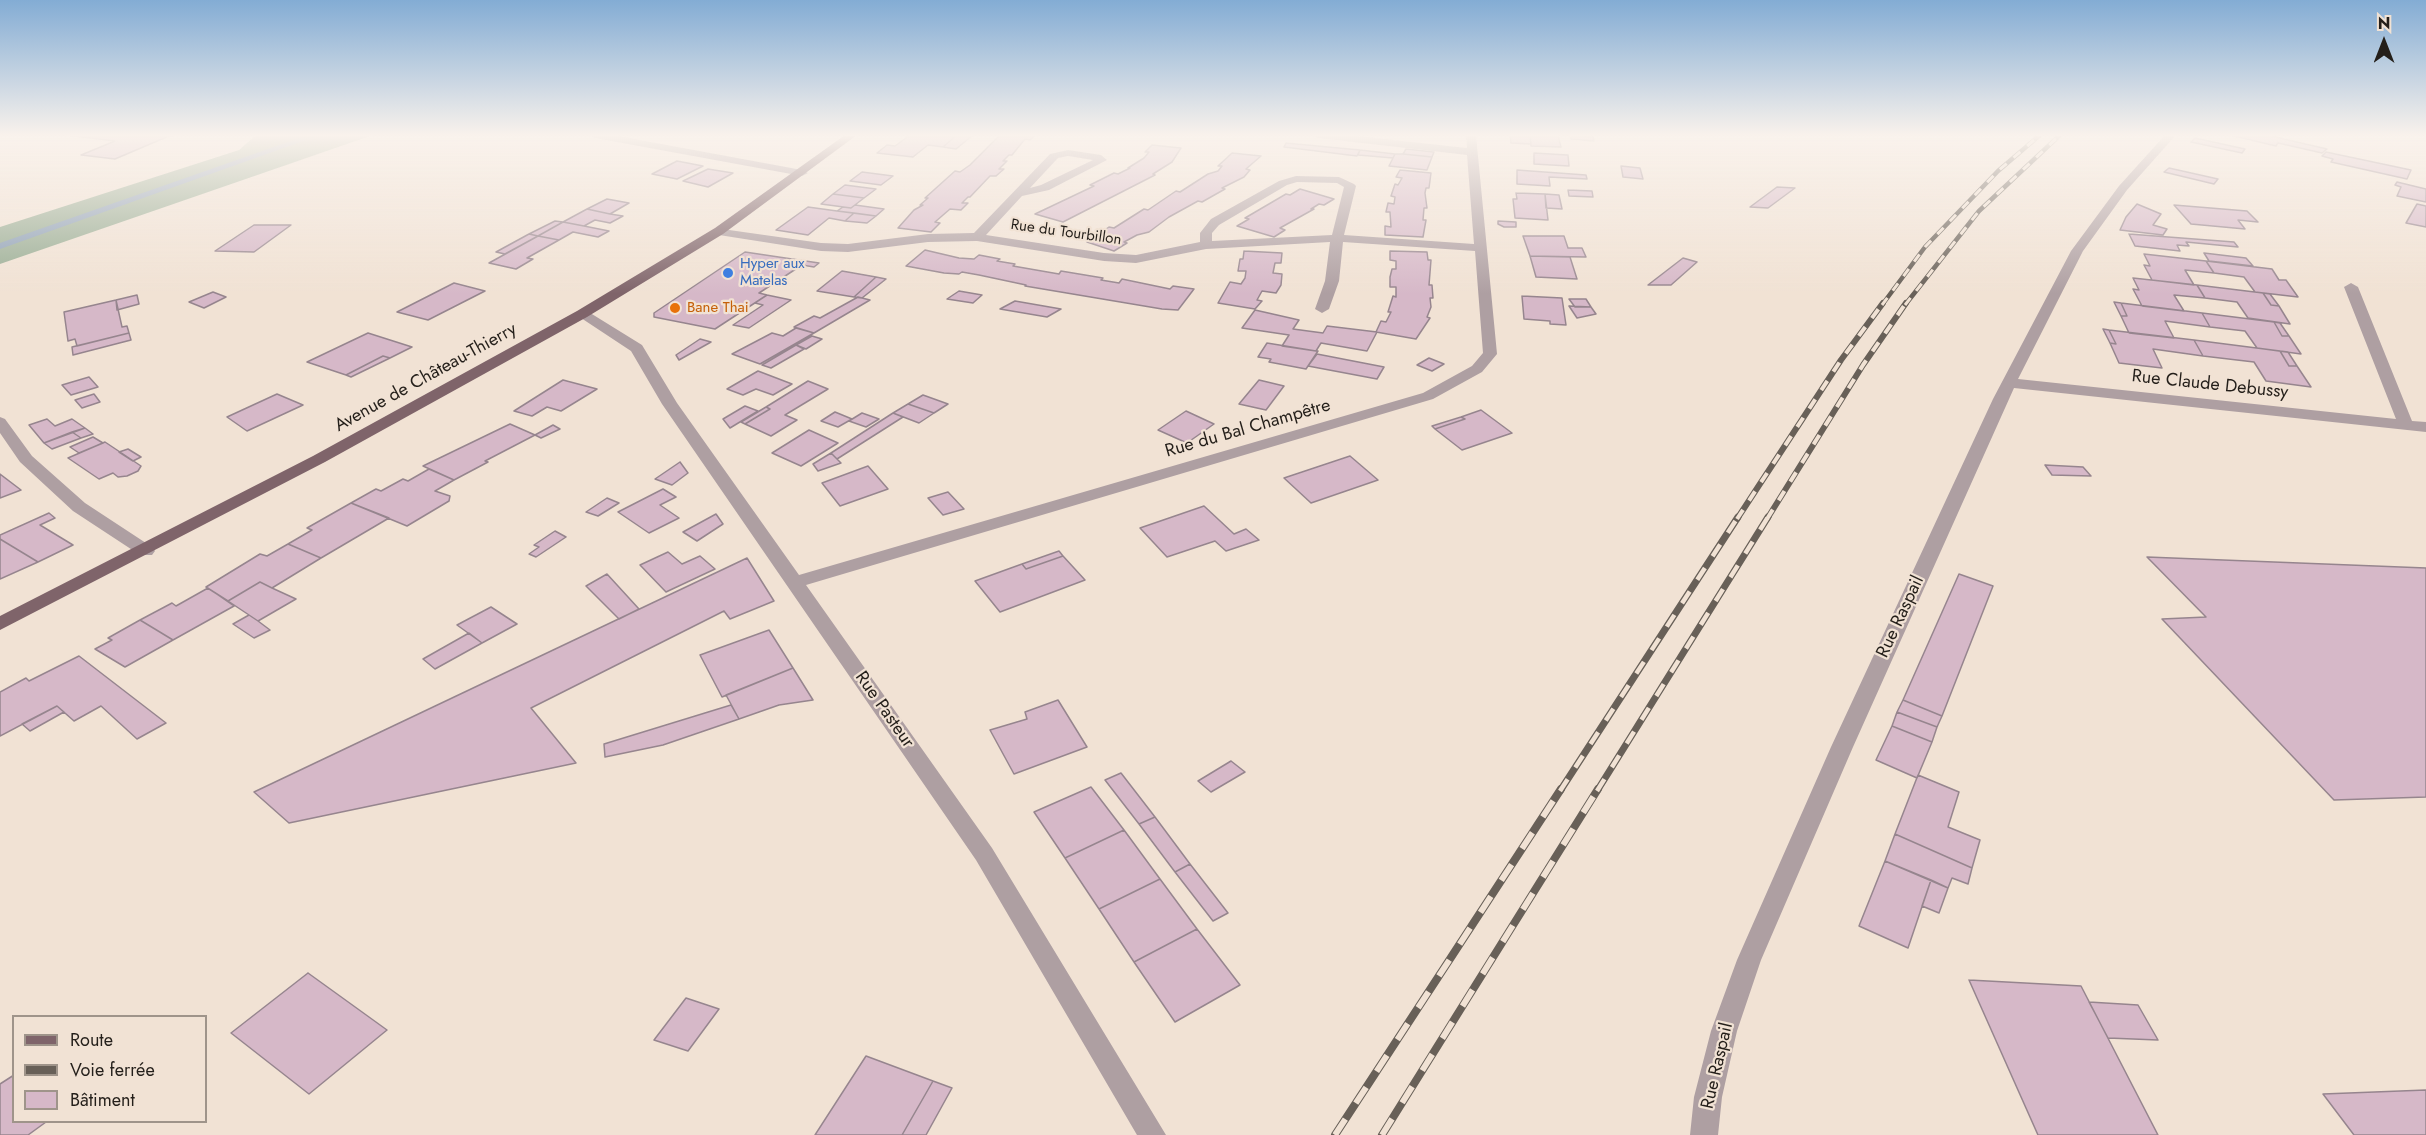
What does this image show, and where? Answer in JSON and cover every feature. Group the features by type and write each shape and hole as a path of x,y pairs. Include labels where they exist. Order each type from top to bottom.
{"main road":[{"name":"Avenue de Château-Thierry","path":"0,624 146,551 330,454 582,314 719,231 780,188"}],"street":[{"path":"977,237 1025,188"},
{"path":"1021,193 1045,188"},
{"path":"1206,245 1206,232 1215,222 1274,188"},
{"path":"1322,309 1332,281 1337,238 1350,188"},
{"name":"Rue du Bal Champêtre","path":"795,582 1428,396 1478,369 1490,354 1475,188"},
{"name":"Rue Raspail","path":"1704,1135 1708,1097 1724,1031 1749,960 1842,747 2010,383 2077,250 2123,188"},
{"name":"Rue du Tourbillon","path":"719,231 822,247 848,248 928,238 977,237 1104,257 1136,259 1206,245 1337,238 1481,248"},
{"path":"2351,287 2406,425"},
{"name":"Rue Pasteur","path":"582,314 637,348 670,404 984,854 1152,1135"},
{"name":"Rue Claude Debussy","path":"2010,383 2426,427"},
{"path":"0,422 26,459 79,507 146,551"}],"green space":[{"path":"121,188 220,188 0,264 0,227"}],"building":[{"path":"841,188 876,189 864,198 833,194"},
{"path":"936,188 979,188 962,203 968,203 961,210 950,209 935,222 940,223 931,232 898,228 914,210 923,205 920,205 928,198 925,198"},
{"path":"1090,188 1130,188 1063,222 1035,214"},
{"path":"1186,188 1225,189 1169,217 1149,232 1124,242 1127,243 1114,251 1087,242 1109,227 1114,228 1144,209 1148,210 1176,191 1180,192"},
{"path":"1394,188 1429,188 1426,188 1425,193 1427,208 1424,208 1423,220 1426,220 1423,237 1385,235 1385,226 1391,227 1390,212 1386,212 1388,203 1394,204 1395,197 1391,196"},
{"path":"1776,188 1795,188 1768,208 1750,207"},
{"path":"2401,188 2426,189 2426,202 2397,196"},
{"path":"1300,189 1334,199 1324,205 1319,204 1280,228 1285,230 1274,237 1237,226 1249,219 1245,218 1286,194 1290,195"},
{"path":"1568,190 1592,191 1593,197 1569,196"},
{"path":"1516,193 1545,194 1548,220 1515,218 1513,199 1517,199"},
{"path":"833,194 864,198 851,208 821,204"},
{"path":"1545,194 1559,195 1562,209 1546,208"},
{"path":"607,199 629,203 610,214 587,209"},
{"path":"2137,204 2161,214 2153,225 2167,229 2163,235 2120,230 2126,217"},
{"path":"2417,204 2426,206 2426,227 2406,223"},
{"path":"855,205 884,209 876,216 837,211 843,207 851,208"},
{"path":"2174,205 2247,211 2258,222 2238,220 2245,229 2191,224"},
{"path":"808,207 854,213 845,221 829,218 808,235 776,230"},
{"path":"587,209 623,216 610,223 595,220 584,226 563,222"},
{"path":"854,213 876,216 867,223 845,221"},
{"path":"555,221 563,222 538,236 529,234"},
{"path":"1498,221 1516,222 1516,227 1504,227 1498,224"},
{"path":"563,222 609,231 598,237 573,232 559,240 538,236"},
{"path":"254,225 291,225 254,252 215,251"},
{"path":"529,234 538,236 505,254 496,252"},
{"path":"2129,234 2234,242 2238,247 2186,242 2189,246 2177,245 2180,251 2135,246"},
{"path":"538,236 559,240 527,258 533,259 516,269 489,263"},
{"path":"1523,236 1564,236 1568,248 1582,248 1586,257 1530,256"},
{"path":"925,250 959,258 974,259 979,255 1015,264 1013,266 1059,274 1061,271 1119,283 1122,279 1170,289 1173,286 1194,289 1178,310 1162,309 1025,286 962,272 959,274 944,273 906,266"},
{"path":"1244,251 1282,253 1281,263 1275,263 1273,273 1282,274 1281,285 1276,293 1262,291 1257,300 1262,301 1255,309 1218,303 1230,282 1241,284 1245,278 1246,271 1238,271"},
{"path":"1390,251 1427,252 1428,260 1431,260 1429,285 1432,285 1433,298 1430,298 1431,307 1427,317 1430,318 1416,339 1376,332 1381,321 1386,322 1391,312 1388,312 1393,296 1396,297 1396,287 1390,287 1390,277 1392,269 1396,269 1396,261 1390,260"},
{"path":"745,252 819,263 814,267 802,265 759,293 767,295 715,329 654,317 654,313"},
{"path":"2204,253 2246,258 2253,266 2209,261"},
{"path":"2144,254 2206,261 2214,273 2185,270 2194,285 2152,280 2144,265 2150,266"},
{"path":"1530,256 1570,257 1577,279 1536,277"},
{"path":"1683,258 1697,262 1671,285 1648,285"},
{"path":"2206,261 2272,269 2279,280 2286,280 2298,297 2255,292 2244,277 2214,273"},
{"path":"842,271 876,277 854,297 817,291"},
{"path":"876,277 886,279 862,298 854,297"},
{"path":"2133,278 2197,285 2205,298 2174,295 2184,311 2142,306 2133,289 2139,290"},
{"path":"454,283 485,291 428,320 397,312"},
{"path":"2197,285 2263,293 2271,305 2279,306 2290,324 2248,318 2237,302 2205,298"},
{"path":"959,291 982,295 973,303 947,299"},
{"path":"213,292 226,297 204,308 189,302"},
{"path":"2263,293 2270,294 2279,306 2271,305"},
{"path":"137,295 139,304 117,310 116,300"},
{"path":"767,295 791,300 749,328 733,325 763,305 755,303"},
{"path":"1522,296 1562,298 1566,325 1524,319"},
{"path":"858,297 870,300 814,333 794,327 814,316 820,318"},
{"path":"1569,299 1586,299 1591,307 1575,307"},
{"path":"116,300 122,327 127,326 129,333 77,346 75,339 68,341 64,312"},
{"path":"1015,301 1061,309 1047,317 1000,309"},
{"path":"2114,302 2121,303 2127,316 2121,316"},
{"path":"2121,303 2202,313 2210,327 2165,321 2174,338 2129,333 2121,316 2127,316"},
{"path":"1569,306 1591,307 1596,314 1577,318"},
{"path":"1255,310 1299,320 1293,329 1323,333 1327,326 1377,332 1367,351 1321,343 1316,351 1282,346 1289,335 1242,328"},
{"path":"2202,313 2274,322 2282,336 2289,336 2301,354 2257,348 2245,331 2210,327"},
{"path":"2274,322 2280,323 2289,336 2282,336"},
{"path":"796,328 814,333 760,364 732,354 772,333 783,336"},
{"path":"2103,329 2109,330 2116,344 2110,343"},
{"path":"2109,330 2194,340 2203,356 2153,349 2162,368 2119,363 2110,343 2116,344"},
{"path":"129,333 131,340 73,355 72,347"},
{"path":"368,333 412,347 390,358 383,356 346,375 307,362"},
{"path":"812,336 822,339 806,349 796,345"},
{"path":"700,339 711,342 679,360 676,355"},
{"path":"2194,340 2280,351 2289,366 2297,366 2311,387 2266,381 2254,362 2203,356"},
{"path":"1267,343 1318,351 1306,369 1269,362 1271,359 1258,357"},
{"path":"796,345 804,349 771,368 762,365"},
{"path":"2280,351 2288,352 2297,366 2289,366"},
{"path":"1317,354 1384,367 1377,379 1308,366"},
{"path":"383,356 390,358 351,377 346,375"},
{"path":"1429,358 1444,364 1432,371 1417,365"},
{"path":"758,371 792,384 773,395 756,389 743,395 727,389"},
{"path":"89,377 98,387 71,395 62,385"},
{"path":"563,380 597,389 561,411 547,407 532,416 514,411"},
{"path":"1259,380 1284,386 1266,410 1239,404"},
{"path":"808,381 828,389 785,415 797,420 771,436 745,424 770,409 766,407"},
{"path":"94,394 100,402 82,408 75,400"},
{"path":"277,394 303,405 247,431 227,417"},
{"path":"923,395 948,404 934,413 908,404"},
{"path":"908,404 934,413 919,423 893,413"},
{"path":"745,406 758,411 730,428 723,419"},
{"path":"766,407 770,409 745,424 741,422"},
{"path":"1481,410 1512,433 1462,450 1435,429 1465,419 1461,417"},
{"path":"1186,411 1214,424 1187,443 1158,430"},
{"path":"835,412 852,419 838,427 821,421"},
{"path":"862,413 879,419 866,427 849,421"},
{"path":"893,413 903,417 837,459 831,453"},
{"path":"1461,417 1465,419 1435,429 1432,426"},
{"path":"47,419 55,426 72,419 85,428 44,443 29,425"},
{"path":"510,424 535,435 454,480 423,466"},
{"path":"553,425 560,429 541,438 535,435"},
{"path":"85,428 93,434 81,438 72,432"},
{"path":"809,430 838,443 801,466 772,453"},
{"path":"72,432 81,438 52,449 44,443"},
{"path":"93,437 103,443 79,453 70,447"},
{"path":"105,442 141,466 138,471 118,477 113,473 99,479 68,458"},
{"path":"128,449 141,457 133,461 119,452"},
{"path":"831,453 841,463 818,471 813,464"},
{"path":"1350,456 1378,480 1311,503 1284,478"},
{"path":"680,462 688,473 672,485 655,479"},
{"path":"2045,465 2083,467 2091,476 2052,475"},
{"path":"868,466 888,489 840,506 822,483"},
{"path":"429,469 454,480 435,491 450,496 449,501 407,526 351,503 376,489 381,491 403,479 408,481"},
{"path":"0,474 21,490 0,498"},
{"path":"663,489 676,497 660,505 679,518 649,533 618,512"},
{"path":"948,492 964,509 943,515 928,498"},
{"path":"607,498 619,503 598,516 586,512"},
{"path":"351,503 389,518 321,558 288,544 312,530 307,528"},
{"path":"1204,506 1234,534 1246,529 1259,540 1226,551 1215,541 1167,557 1140,528"},
{"path":"49,513 55,518 40,525 73,545 38,562 0,539 0,535"},
{"path":"716,514 723,524 697,541 683,532"},
{"path":"555,531 566,537 536,557 529,554 539,547 534,545"},
{"path":"0,539 38,562 0,579"},
{"path":"288,544 321,558 272,588 260,582 228,601 206,587 260,554 267,556"},
{"path":"1059,551 1063,556 1026,569 1022,564"},
{"path":"668,552 682,564 700,556 715,569 666,592 640,565"},
{"path":"1063,556 1085,580 1000,612 975,581 1022,564 1026,569"},
{"path":"2147,557 2426,568 2426,797 2334,800 2162,619 2206,617"},
{"path":"747,558 774,601 730,619 724,611 531,708 576,763 289,823 254,792"},
{"path":"607,574 639,609 619,619 586,586"},
{"path":"1959,574 1993,586 1942,716 1903,700"},
{"path":"260,582 296,599 258,621 228,601"},
{"path":"208,588 234,606 173,640 140,620 172,603 176,606"},
{"path":"491,607 517,624 482,643 457,625"},
{"path":"249,615 270,630 254,638 233,624"},
{"path":"140,620 173,640 125,667 95,649 112,640 108,638"},
{"path":"769,630 793,668 722,697 700,655"},
{"path":"469,633 482,643 435,669 423,659"},
{"path":"79,656 166,723 137,739 101,706 74,721 57,706 0,736 0,692 26,678 29,681"},
{"path":"793,668 813,700 779,705 739,719 726,695"},
{"path":"1058,700 1087,747 1014,774 990,730 1027,719 1025,712"},
{"path":"1903,700 1942,716 1937,727 1897,712"},
{"path":"731,705 739,719 663,745 605,757 604,744"},
{"path":"57,706 64,712 30,731 22,724"},
{"path":"1897,712 1937,727 1932,742 1892,726"},
{"path":"1892,726 1932,742 1917,778 1876,760"},
{"path":"1231,761 1245,772 1211,792 1198,781"},
{"path":"1121,773 1155,817 1139,824 1105,780"},
{"path":"1918,775 1959,792 1948,827 1980,840 1972,868 1895,834"},
{"path":"1091,787 1124,830 1065,858 1034,812"},
{"path":"1155,817 1190,864 1175,872 1139,824"},
{"path":"1124,830 1160,879 1099,909 1065,858"},
{"path":"1895,834 1972,868 1968,884 1952,878 1948,888 1885,861"},
{"path":"1885,861 1931,880 1908,948 1859,926"},
{"path":"1190,864 1228,913 1213,921 1175,872"},
{"path":"1160,879 1197,929 1134,962 1099,909"},
{"path":"1931,880 1948,888 1939,913 1922,906"},
{"path":"1197,929 1240,985 1175,1022 1134,962"},
{"path":"308,973 387,1030 309,1094 231,1033"},
{"path":"1969,980 2081,986 2158,1135 2038,1135"},
{"path":"686,998 719,1009 688,1051 654,1040"},
{"path":"2089,1002 2138,1005 2158,1040 2108,1038"},
{"path":"866,1056 933,1081 902,1135 815,1135"},
{"path":"12,1076 12,1123 45,1123 28,1135 0,1135 0,1084"},
{"path":"933,1081 952,1088 926,1135 902,1135"},
{"path":"2426,1090 2426,1135 2354,1135 2323,1094"}],"waterway":[{"path":"0,246 165,188"}],"railway":[{"path":"1882,305 1925,247 1982,188"},
{"path":"1905,305 1979,211 2004,188"},
{"path":"1737,519 1841,360 1883,303"},
{"path":"1767,519 1863,365 1906,303"},
{"path":"1560,791 1738,517"},
{"path":"1597,791 1768,517"},
{"path":"1335,1135 1561,789"},
{"path":"1382,1135 1598,789"}],"place":[{"name":"Hyper aux Matelas","path":"728,273"},
{"name":"Bane Thai","path":"675,308"}]}
